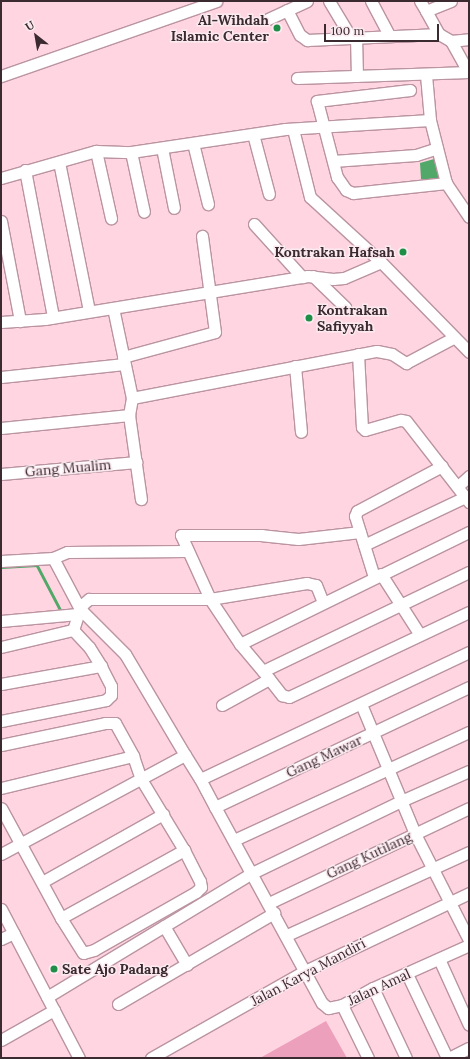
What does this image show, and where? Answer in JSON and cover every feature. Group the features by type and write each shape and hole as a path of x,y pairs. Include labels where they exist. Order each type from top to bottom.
{"street":[{"path":"1,76 216,1"},
{"path":"268,19 307,1"},
{"path":"329,1 353,36 357,76"},
{"path":"371,1 389,35"},
{"path":"420,1 438,34"},
{"path":"426,11 451,1"},
{"path":"288,10 304,39 438,34 452,41 468,72 426,75 297,78"},
{"path":"452,41 468,37"},
{"path":"426,75 430,120 446,184 469,217"},
{"path":"410,90 318,99 316,103 337,177 341,186 350,192 446,184"},
{"path":"1,178 96,151 131,152 293,128 430,120"},
{"path":"293,128 310,197 381,262 453,338 469,352"},
{"path":"252,134 270,194"},
{"path":"193,143 208,204"},
{"path":"162,148 174,208"},
{"path":"333,161 416,155 437,148"},
{"path":"96,151 111,218"},
{"path":"131,152 144,212"},
{"path":"59,162 89,311"},
{"path":"25,170 53,318"},
{"path":"1,221 20,321"},
{"path":"254,224 308,276 345,307"},
{"path":"1,377 124,361 214,332 202,236"},
{"path":"1,322 53,318 308,276 333,279 344,278 381,262"},
{"path":"113,308 132,398 129,415 141,498"},
{"path":"132,398 358,354 388,352 406,364 453,338"},
{"path":"358,354 362,426 365,430 405,420 467,499 364,545"},
{"path":"295,366 301,432"},
{"path":"1,428 129,415"},
{"name":"Gang Mualim","path":"1,474 136,462"},
{"path":"420,636 401,604 378,575 364,545 355,516 362,508 442,466"},
{"path":"458,486 469,476"},
{"path":"360,532 298,539 262,535 181,534 187,551 210,599 240,644 282,695 289,697 469,612"},
{"path":"240,644 378,575 469,532"},
{"path":"1,561 53,558 67,552 187,551"},
{"path":"53,558 79,612 125,654 185,755 203,778 215,807 287,935 305,971"},
{"path":"222,705 266,675 401,604 469,572"},
{"path":"73,630 79,612 90,599 210,599 308,582 316,585 323,602"},
{"path":"1,620 79,612"},
{"path":"1,647 73,630"},
{"path":"1,721 106,700 111,695 111,686 101,666 89,647 73,630"},
{"path":"203,778 469,652"},
{"path":"1,684 101,666"},
{"name":"Gang Mawar","path":"215,807 469,688"},
{"path":"361,704 371,734 415,834 451,900 469,940"},
{"path":"1,745 112,722 119,728 133,756 141,779 184,850 200,882 199,889 94,950 88,953 81,952 1,808"},
{"path":"234,840 386,768 469,732"},
{"path":"1,854 185,755"},
{"path":"1,788 133,756"},
{"path":"47,997 252,873 401,801 469,771"},
{"name":"Gang Kutilang","path":"269,903 469,808"},
{"path":"42,882 163,814"},
{"path":"61,918 184,850"},
{"path":"287,935 435,869 469,852"},
{"name":"Jalan Karya Mandiri","path":"151,1058 305,971 451,900 469,893"},
{"path":"1,909 79,1058"},
{"path":"118,1004 274,913"},
{"path":"164,926 187,965"},
{"path":"1,939 14,933"},
{"name":"Jalan Amal","path":"305,971 324,1006 332,1008 342,1005 373,988 469,945"},
{"path":"439,959 469,1025"},
{"path":"407,974 448,1058 469,1048"},
{"path":"373,988 406,1058"},
{"path":"342,1005 368,1058"},
{"path":"1,1039 54,1010"}],"shaded area":[{"path":"434,159 439,179 421,179 420,163"},
{"path":"326,1021 347,1058 260,1058"}],"waterway":[{"path":"1,567 37,565 61,611"}],"place":[{"name":"Al-Wihdah Islamic Center","path":"277,28"},
{"name":"Kontrakan Hafsah","path":"403,252"},
{"name":"Kontrakan Safiyyah","path":"309,318"},
{"name":"Sate Ajo Padang","path":"54,969"}]}
